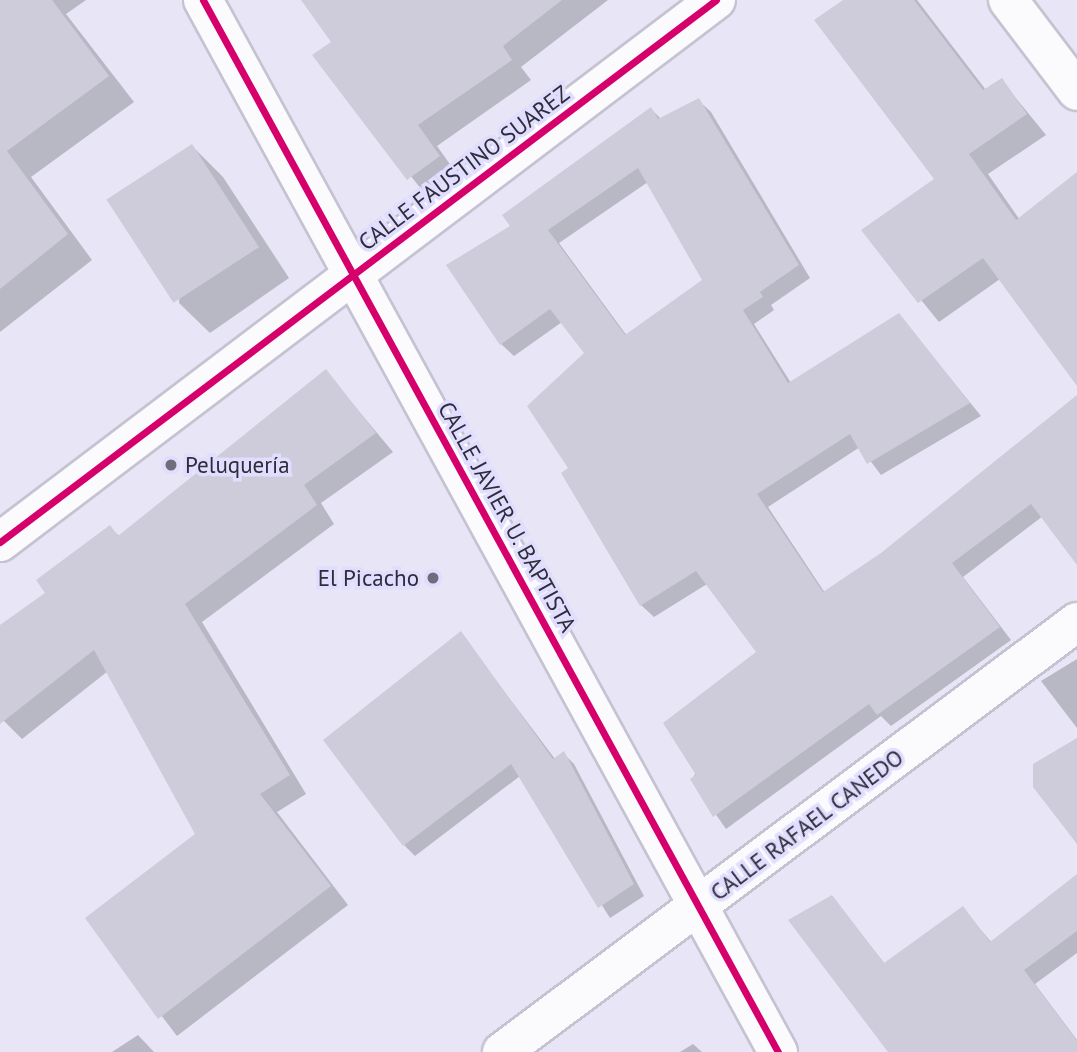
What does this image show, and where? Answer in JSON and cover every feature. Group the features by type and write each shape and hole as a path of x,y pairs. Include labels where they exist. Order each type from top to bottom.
{"street":[{"name":"CALLE JAVIER U. BAPTISTA","path":"203,0 778,1052"},
{"name":"CALLE FAUSTINO SUAREZ","path":"0,542 716,0"},
{"path":"1009,0 1077,91"},
{"name":"CALLE RAFAEL CANEDO","path":"502,1052 1077,622"}],"building":[{"path":"0,0 52,0 109,76 7,151 68,234 0,289"},
{"path":"301,0 562,0 503,46 512,60 418,125 440,156 407,180 312,55 331,42"},
{"path":"843,0 914,0 983,90 1002,78 1027,114 969,154 1016,220 1077,172 1077,386 983,258 918,303 861,230 934,179 814,20"},
{"path":"699,98 799,265 760,292 763,297 743,310 788,383 899,313 970,403 867,464 850,434 757,494 823,592 881,553 1077,395 1077,565 1031,504 952,563 1000,627 877,715 869,704 713,817 690,779 696,775 663,723 756,652 696,571 640,606 561,473 568,468 527,406 584,353 550,309 500,345 446,265 510,226 502,215 651,107 658,119","holes":["638,168 702,280 625,335 548,230"]},
{"path":"192,144 259,247 173,303 106,200"},
{"path":"326,369 376,433 304,485 317,505 185,604 290,775 260,794 331,886 158,1019 85,918 195,834 94,650 0,724 0,625 45,593 36,580 110,525 118,536"},
{"path":"461,631 553,759 564,751 634,884 598,908 511,764 403,846 323,740"},
{"path":"1077,738 1077,844 1033,787 1033,764"},
{"path":"1077,874 1077,931 1024,970 1077,1041 1077,1052 888,1052 788,920 832,895 884,963 963,906 990,942"}],"cycle path":[{"path":"203,0 778,1052"},
{"path":"0,542 716,0"}],"place":[{"name":"Peluquería","path":"171,465"},
{"name":"El Picacho","path":"433,578"}]}
